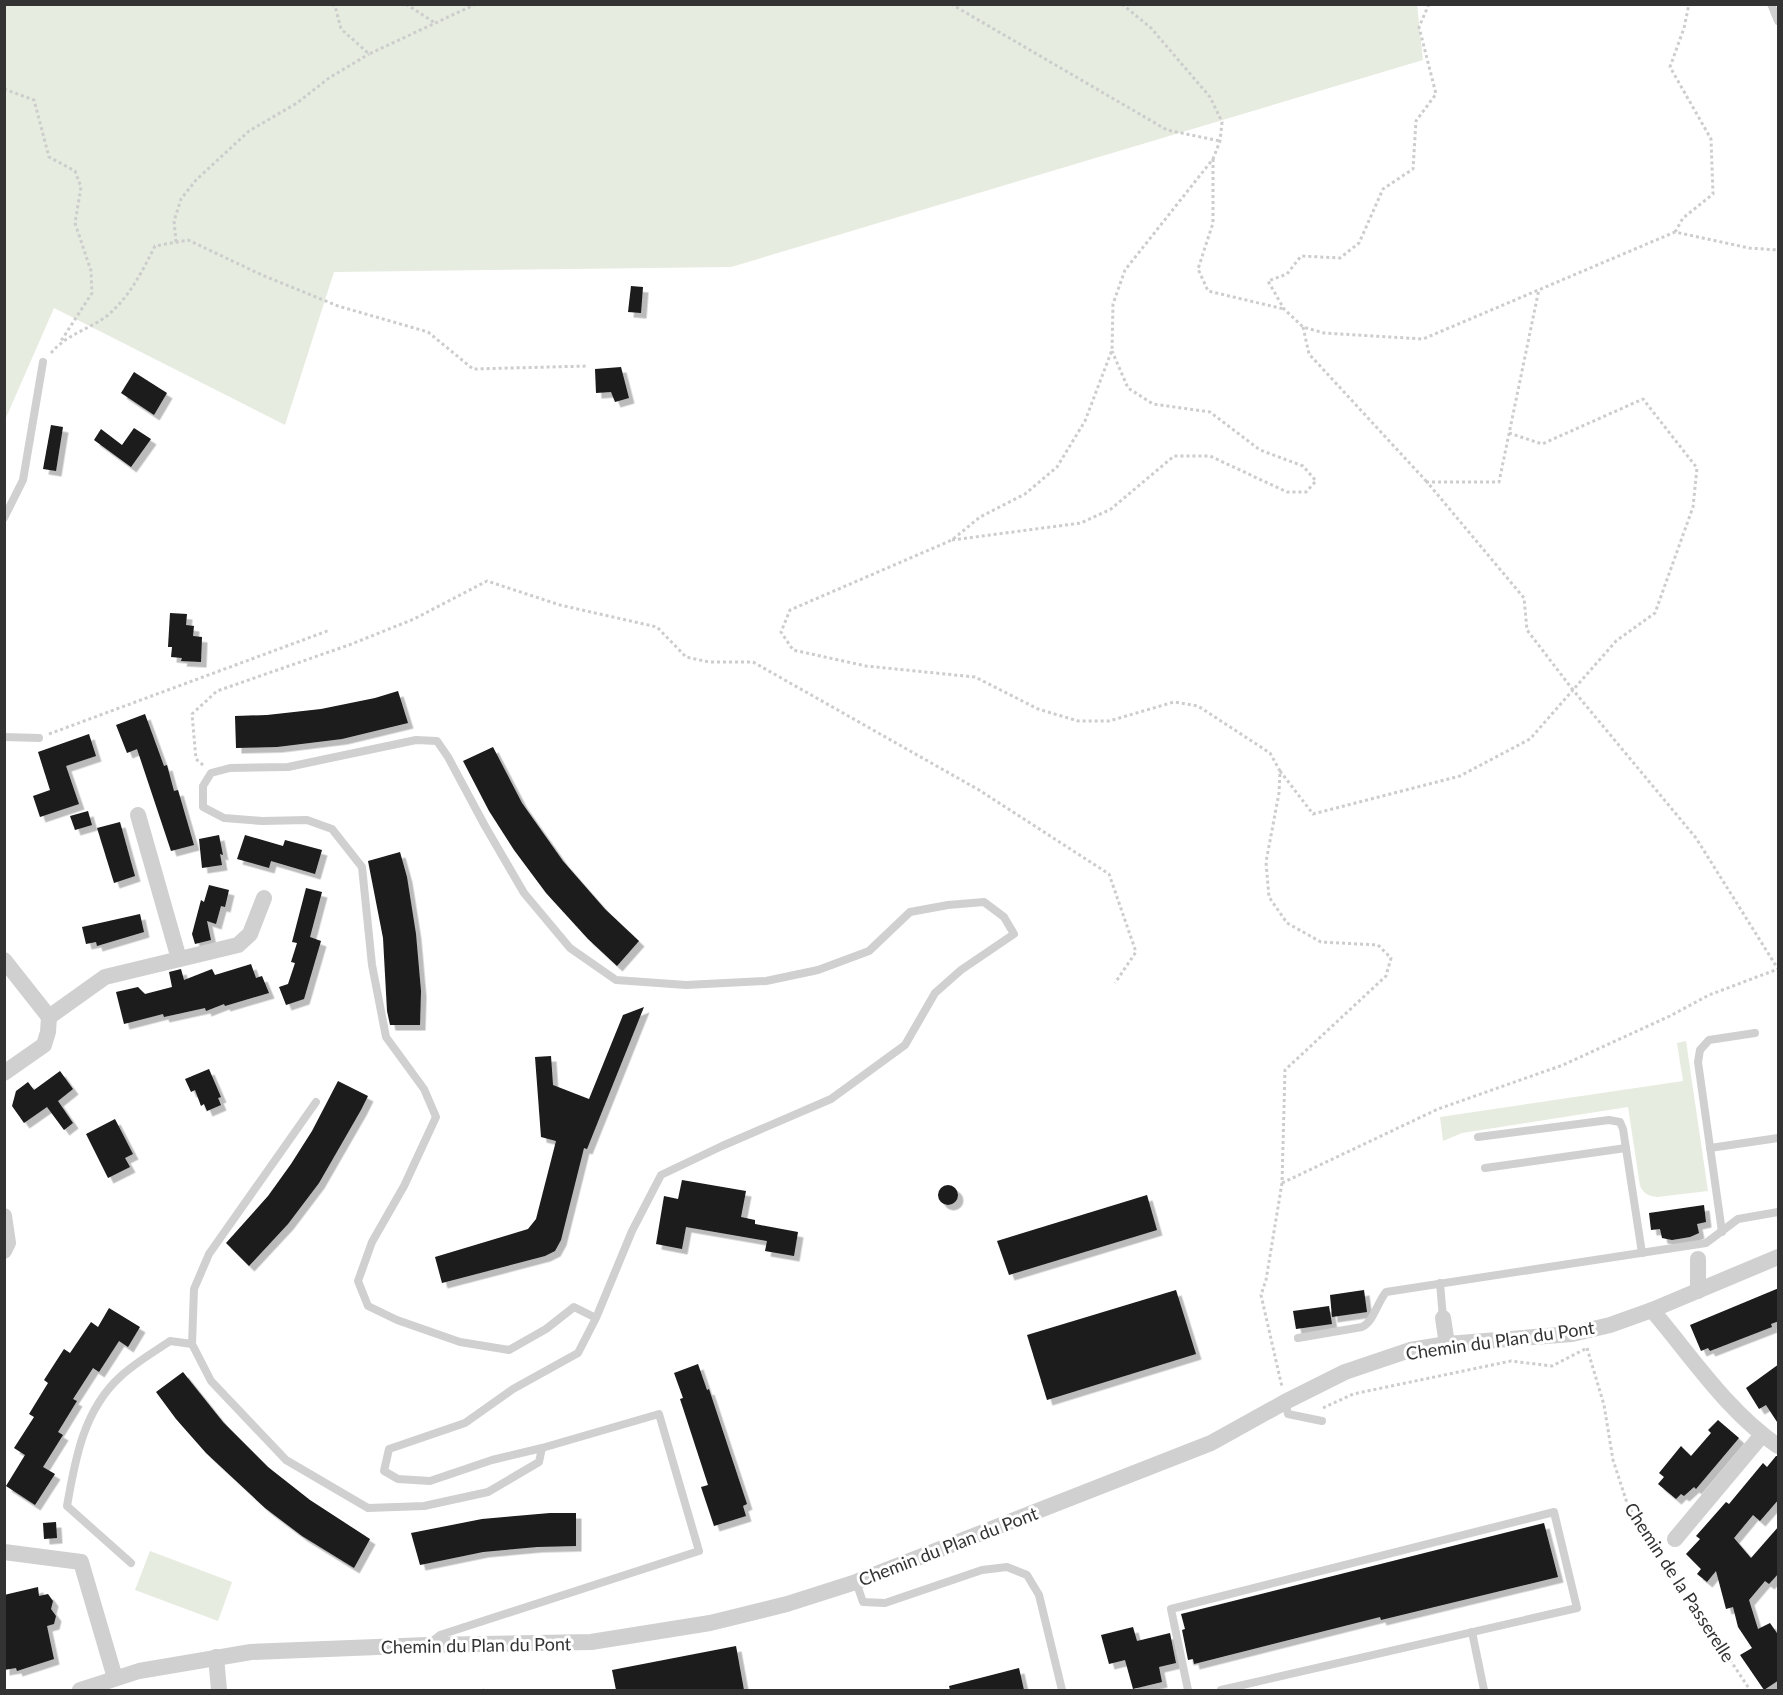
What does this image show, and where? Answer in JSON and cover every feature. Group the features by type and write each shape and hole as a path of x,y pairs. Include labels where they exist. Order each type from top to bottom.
{"street":[{"path":"138,815 179,959"},
{"path":"49,1017 105,977 238,945 250,934 264,898"},
{"path":"4,960 49,1017 44,1046 4,1072"},
{"path":"4,1216 8,1243 4,1251"},
{"path":"1698,1291 1699,1252"},
{"name":"Chemin du Plan du Pont","path":"80,1690 140,1671 251,1652 427,1645 591,1642 710,1623 787,1604 856,1582 1211,1443 1345,1372 1410,1350 1447,1344 1572,1334 1610,1325 1779,1257"},
{"path":"1652,1310 1729,1403 1762,1435 1779,1446"},
{"path":"1443,1318 1447,1344"},
{"path":"1675,1539 1762,1435"},
{"path":"4,1552 81,1562 115,1678"},
{"path":"216,1657 219,1690"}],"lane":[{"path":"1771,4 1779,21"},
{"path":"4,518 23,480 44,362"},
{"path":"4,736 39,738"},
{"path":"427,1645 440,1635 699,1551 659,1414 492,1460 429,1481 398,1479 384,1471 389,1449 465,1423 513,1389 578,1353 596,1318 632,1231 661,1175 831,1099 905,1045 935,993 961,970 1014,934 1004,917 984,902 948,904 910,912 869,951 818,970 766,981 686,985 616,980 570,948 524,893 437,741 416,740 288,767 230,768 211,773 203,786 203,807 224,818 262,821 307,820 332,829 362,867 372,965 386,1037 424,1089 436,1117 404,1186 372,1242 358,1281 368,1306 397,1320 460,1342 509,1350 546,1329 574,1307 596,1318"},
{"path":"1722,1232 1698,1062 1700,1050 1709,1040 1755,1033"},
{"path":"316,1102 208,1254 194,1289 192,1344 212,1381 286,1460 368,1508 424,1506 488,1492 539,1462 542,1448"},
{"path":"1478,1137 1615,1120 1620,1122 1642,1253"},
{"path":"1710,1148 1779,1138"},
{"path":"1485,1168 1626,1148"},
{"path":"1298,1338 1368,1324 1386,1292 1642,1253 1699,1252 1706,1243 1738,1219 1779,1212"},
{"path":"1440,1283 1443,1318"},
{"path":"131,1563 67,1506 75,1460 92,1413 120,1376 170,1341 192,1344"},
{"path":"1285,1402 1288,1414 1322,1420"},
{"path":"1188,1690 1171,1609 1554,1512 1577,1608 1221,1690"},
{"path":"856,1582 863,1602 885,1603 982,1570 1007,1567 1027,1575 1040,1595 1062,1690"},
{"path":"1472,1632 1484,1690"}],"path":[{"path":"332,4 335,6 341,29 369,54"},
{"path":"406,4 435,23"},
{"path":"176,242 174,221 181,199 196,180 249,131 297,103 329,78 369,54 476,4"},
{"path":"951,4 1167,130 1220,141"},
{"path":"952,540 980,517 1025,494 1057,467 1085,421 1112,350 1113,304 1125,270 1213,159 1220,141 1222,122 1210,97 1151,27 1122,4"},
{"path":"1429,4 1419,27 1436,94 1416,122 1413,169 1383,189 1359,243 1340,258 1301,255 1287,274 1268,281 1284,309 1303,327 1324,333 1423,339 1676,232 1749,248 1779,250"},
{"path":"1676,232 1683,218 1713,194 1711,139 1670,67 1684,28 1689,4"},
{"path":"4,89 34,100 49,157 75,171 81,187 75,223 91,272 92,293 44,362"},
{"path":"1213,159 1213,223 1198,269 1208,291 1284,309"},
{"path":"60,342 107,315 135,286 155,246 188,240 262,275 338,306 428,332 473,369 588,366"},
{"path":"1427,482 1499,482 1539,289"},
{"path":"1282,1183 1438,1109 1563,1065 1670,1016 1709,994 1778,969 1696,838 1573,690 1527,630 1524,598 1427,482 1309,354 1303,327"},
{"path":"1112,350 1128,388 1153,404 1210,412 1260,450 1303,466 1316,481 1306,492 1287,492 1210,456 1174,456 1111,509 1081,523 952,540 790,610 781,632 793,650 866,666 975,677 1038,709 1078,721 1109,721 1174,702 1198,706 1270,753 1280,771 1312,814 1460,776 1530,738 1616,641 1655,613 1692,507 1697,468 1643,399 1542,444 1509,433"},
{"path":"211,773 196,759 192,714 217,691 414,619 487,581 560,605 657,627 686,657 709,662 753,662 980,790 1109,874 1136,952 1115,983"},
{"path":"39,738 330,630"},
{"path":"1280,771 1279,794 1266,862 1269,897 1287,923 1321,942 1378,945 1390,958 1386,976 1285,1070 1282,1183 1266,1280 1261,1295 1285,1402"},
{"name":"Chemin de la Passerelle","path":"1584,1331 1604,1405 1613,1460 1628,1506 1750,1690"},
{"path":"1320,1409 1353,1394 1511,1361 1552,1366 1595,1346"}],"shaded area":[{"path":"5,4 1417,4 1423,60 731,267 334,272 285,425 54,308 5,420"},
{"path":"1686,1041 1708,1191 1657,1197 1643,1191 1640,1186 1628,1107 1462,1133 1443,1141 1440,1117 1683,1081 1677,1043"},
{"path":"150,1551 232,1582 218,1621 135,1590"}],"building":[{"path":"631,286 643,287 641,313 628,312"},
{"path":"621,367 629,398 615,402 611,392 596,393 595,369"},
{"path":"134,372 167,393 154,415 121,393"},
{"path":"51,425 63,427 56,471 43,469"},
{"path":"134,428 151,439 131,467 94,440 101,429 122,445"},
{"path":"170,613 187,614 186,625 194,626 193,636 202,637 201,662 181,661 182,658 171,657 172,647 168,647"},
{"path":"398,691 408,723 342,739 277,747 236,748 235,716 321,709"},
{"path":"145,714 164,766 167,765 174,791 178,790 194,845 171,851 137,749 127,753 116,725"},
{"path":"89,734 96,756 66,766 79,804 40,817 33,796 50,790 38,752"},
{"path":"493,747 522,803 563,861 605,909 639,941 617,966 588,939 546,893 489,811 463,761"},
{"path":"88,811 92,825 75,830 70,816"},
{"path":"120,822 135,876 114,883 97,828"},
{"path":"219,835 223,855 220,854 222,865 202,868 199,839"},
{"path":"245,835 283,846 285,840 322,850 315,874 271,861 269,868 237,859"},
{"path":"400,852 407,877 416,934 421,991 420,1025 390,1025 387,1011 383,938 368,861"},
{"path":"209,885 229,890 225,907 221,906 216,924 207,921 211,940 195,944 192,934 201,900 204,902"},
{"path":"306,888 322,892 310,937 321,941 304,999 286,1005 279,987 288,984 295,963 291,962 297,943 292,942"},
{"path":"140,914 144,932 97,946 96,942 86,944 82,927"},
{"path":"251,964 256,978 262,976 269,993 206,1011 205,1008 164,1017 163,1014 124,1024 116,992 138,987 145,994 172,987 169,972 181,969 184,980 212,969 215,975"},
{"path":"644,1007 587,1149 584,1148 561,1240 555,1251 545,1256 442,1283 435,1257 528,1229 536,1219 556,1141 541,1137 535,1057 551,1056 553,1085 589,1099 623,1015"},
{"path":"209,1069 221,1097 218,1098 221,1105 207,1111 204,1104 201,1106 195,1090 191,1092 185,1079"},
{"path":"60,1071 73,1089 58,1101 73,1123 64,1130 47,1107 24,1123 12,1106 16,1091 28,1082 34,1090"},
{"path":"338,1081 368,1096 319,1183 288,1224 249,1266 226,1243 268,1196 291,1164 312,1131"},
{"path":"115,1119 133,1154 125,1158 130,1167 108,1178 86,1134"},
{"path":"682,1180 746,1191 741,1217 755,1220 755,1224 798,1232 794,1256 765,1251 767,1241 686,1227 682,1249 656,1244 664,1196 678,1199"},
{"path":"948,1185 955,1188 958,1195 955,1202 948,1205 941,1202 938,1195 941,1188"},
{"path":"1147,1195 1157,1230 1009,1275 997,1241"},
{"path":"1704,1205 1706,1222 1697,1224 1699,1233 1672,1240 1662,1238 1660,1229 1651,1230 1649,1213"},
{"path":"1779,1288 1779,1321 1771,1324 1772,1327 1710,1351 1708,1348 1701,1351 1690,1325"},
{"path":"1176,1290 1196,1354 1047,1400 1027,1335"},
{"path":"1364,1290 1367,1312 1332,1317 1330,1295"},
{"path":"1329,1306 1332,1324 1296,1329 1293,1311"},
{"path":"109,1308 140,1327 128,1347 119,1341 99,1372 93,1368 73,1399 77,1401 58,1432 63,1435 43,1467 55,1474 35,1505 6,1486 25,1455 14,1448 34,1417 29,1414 48,1383 44,1380 64,1349 70,1353 91,1322 98,1327"},
{"path":"698,1364 707,1390 709,1389 747,1504 743,1506 746,1516 714,1526 701,1487 708,1485 680,1399 683,1398 674,1373"},
{"path":"1779,1364 1779,1425 1766,1405 1759,1409 1746,1388"},
{"path":"183,1372 223,1422 268,1467 310,1500 370,1539 354,1568 302,1536 265,1508 206,1453 176,1419 156,1392"},
{"path":"1718,1420 1739,1438 1696,1489 1694,1487 1684,1496 1681,1494 1676,1499 1658,1484 1664,1477 1659,1473 1681,1446 1691,1456 1711,1433 1708,1430"},
{"path":"1776,1456 1779,1456 1779,1499 1760,1521 1753,1515 1734,1538 1751,1558 1779,1526 1779,1573 1769,1584 1765,1581 1749,1600 1758,1629 1770,1623 1779,1636 1779,1680 1764,1690 1740,1655 1752,1648 1738,1627 1733,1607 1726,1609 1716,1571 1707,1582 1697,1574 1701,1569 1686,1554 1700,1539 1696,1536 1726,1502 1729,1504 1763,1463 1767,1467"},
{"path":"576,1513 576,1546 483,1552 420,1565 411,1533 482,1519"},
{"path":"56,1522 57,1538 44,1539 43,1523"},
{"path":"1544,1523 1558,1577 1381,1620 1380,1617 1194,1664 1193,1659 1188,1660 1181,1614"},
{"path":"38,1587 39,1596 48,1594 53,1601 51,1609 56,1616 54,1624 47,1626 54,1659 17,1671 16,1668 4,1670 4,1595"},
{"path":"1133,1627 1137,1641 1170,1633 1176,1663 1159,1667 1162,1682 1133,1689 1125,1660 1109,1664 1101,1635"},
{"path":"736,1646 744,1690 616,1690 612,1670"},
{"path":"1019,1668 1024,1690 950,1690 949,1686"}]}
